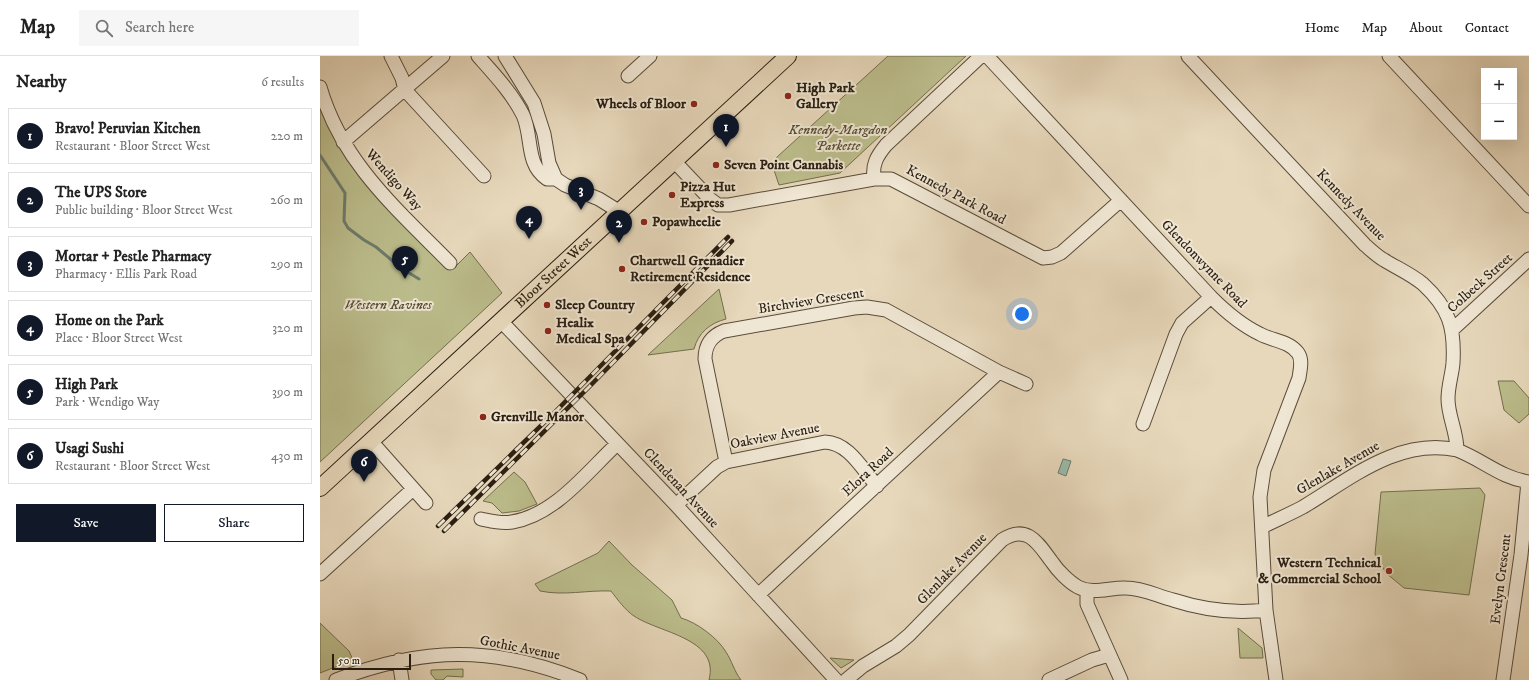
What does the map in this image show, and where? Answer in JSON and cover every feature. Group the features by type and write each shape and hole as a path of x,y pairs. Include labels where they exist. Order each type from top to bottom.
{"main road":[{"name":"Bloor Street West","path":"320,488 620,212 780,59"}],"street":[{"path":"391,56 402,78 405,90 484,176"},
{"path":"343,142 443,56"},
{"path":"478,56 508,91 522,114 526,125 532,160 536,168 547,180 556,179"},
{"path":"505,56 534,103 544,134 549,163 556,179 565,185 599,199 620,212"},
{"path":"628,76 650,56"},
{"path":"874,179 873,166 876,158 886,145 981,56"},
{"name":"Glendonwynne Road","path":"987,56 1211,297 1233,318 1260,335 1285,343 1294,348 1299,355 1301,364 1299,378 1264,470 1260,497 1266,610 1276,680"},
{"name":"Kennedy Avenue","path":"1188,56 1365,245 1383,260 1409,274 1431,292 1448,314 1452,330 1453,364 1449,378 1448,400 1457,436 1458,450"},
{"path":"1389,56 1529,206"},
{"name":"Wendigo Way","path":"320,87 336,129 366,176 450,263"},
{"name":"Kennedy Park Road","path":"674,161 718,205 729,205 874,179 892,179 1043,258 1052,257 1061,252 1121,200"},
{"name":"Colbeck Street","path":"1452,330 1529,259"},
{"path":"1144,424 1176,334 1182,323 1211,297"},
{"name":"Birchview Crescent","path":"726,462 705,354 708,343 718,333 724,331 854,308 877,308 886,310 999,372 1026,384"},
{"name":"Clendenan Avenue","path":"501,321 676,505 836,680"},
{"name":"Elora Road","path":"758,595 999,372"},
{"path":"371,440 426,503"},
{"name":"Oakview Avenue","path":"676,505 717,467 726,462 825,442 839,444 877,486"},
{"path":"481,519 510,523 538,514 555,502 617,444"},
{"name":"Glenlake Avenue","path":"1262,527 1302,508 1384,458 1400,452 1429,447 1445,447 1458,450"},
{"path":"1458,450 1470,454 1488,467 1507,477 1529,482"},
{"name":"Evelyn Crescent","path":"1503,680 1521,555 1529,482"},
{"path":"320,574 413,489"},
{"name":"Glenlake Avenue","path":"846,680 864,666 902,641 1002,540 1010,536 1024,535 1033,538 1041,545 1056,568 1077,587 1087,591"},
{"path":"1120,680 1087,604 1087,591 1126,588 1144,590 1194,607 1220,611 1266,610"},
{"name":"Gothic Avenue","path":"336,680 368,668 399,660 428,655 488,655 548,668 580,680"},
{"path":"1048,680 1085,663 1109,655"},
{"path":"399,660 402,680"}],"green space":[{"name":"Kennedy-Margdon Parkette","path":"888,56 966,56 840,173 779,185 772,164 777,157"},
{"name":"Western Ravines","path":"320,105 333,136 347,160 449,268 456,266 470,252 502,293 320,462"},
{"path":"719,289 726,319 710,326 698,338 694,349 648,355"},
{"path":"1498,381 1514,381 1529,398 1529,414 1519,423 1504,410"},
{"path":"514,472 525,482 537,504 519,511 502,513 492,503 483,501"},
{"path":"1480,488 1485,495 1469,595 1404,588 1386,573 1375,554 1381,492"},
{"path":"609,541 632,565 672,600 681,618 700,627 718,641 728,655 741,680 709,680 710,666 705,655 697,646 634,616 625,608 611,591 558,593 540,591 535,584 598,553"},
{"path":"320,623 349,651 353,660 320,673"},
{"path":"1238,628 1262,648 1263,658 1240,658"},
{"path":"830,658 854,660 841,668"},
{"path":"463,669 463,677 447,676 443,680 436,680 431,674 431,670"}],"shaded area":[{"path":"1063,459 1071,461 1066,476 1058,473"}],"waterway":[{"path":"320,155 345,193 344,221 348,228 376,247 401,268 419,279"}],"railway":[{"path":"438,526 558,409 728,237"},
{"path":"444,531 590,386 732,241"}],"place":[{"name":"High Park Gallery","path":"788,96"},
{"name":"Wheels of Bloor","path":"694,104"},
{"name":"Bravo! Peruvian Kitchen","path":"726,147"},
{"name":"Seven Point Cannabis","path":"716,165"},
{"name":"Pizza Hut Express","path":"672,195"},
{"name":"Mortar + Pestle Pharmacy","path":"581,210"},
{"name":"Popawheelie","path":"644,222"},
{"name":"Home on the Park","path":"529,239"},
{"name":"The UPS Store","path":"619,243"},
{"name":"Chartwell Grenadier Retirement Residence","path":"622,269"},
{"name":"High Park","path":"405,279"},
{"name":"Sleep Country","path":"547,305"},
{"name":"Healix Medical Spa","path":"548,331"},
{"name":"Grenville Manor","path":"483,417"},
{"name":"Usagi Sushi","path":"364,482"},
{"name":"Western Technical & Commercial School","path":"1389,571"}]}
